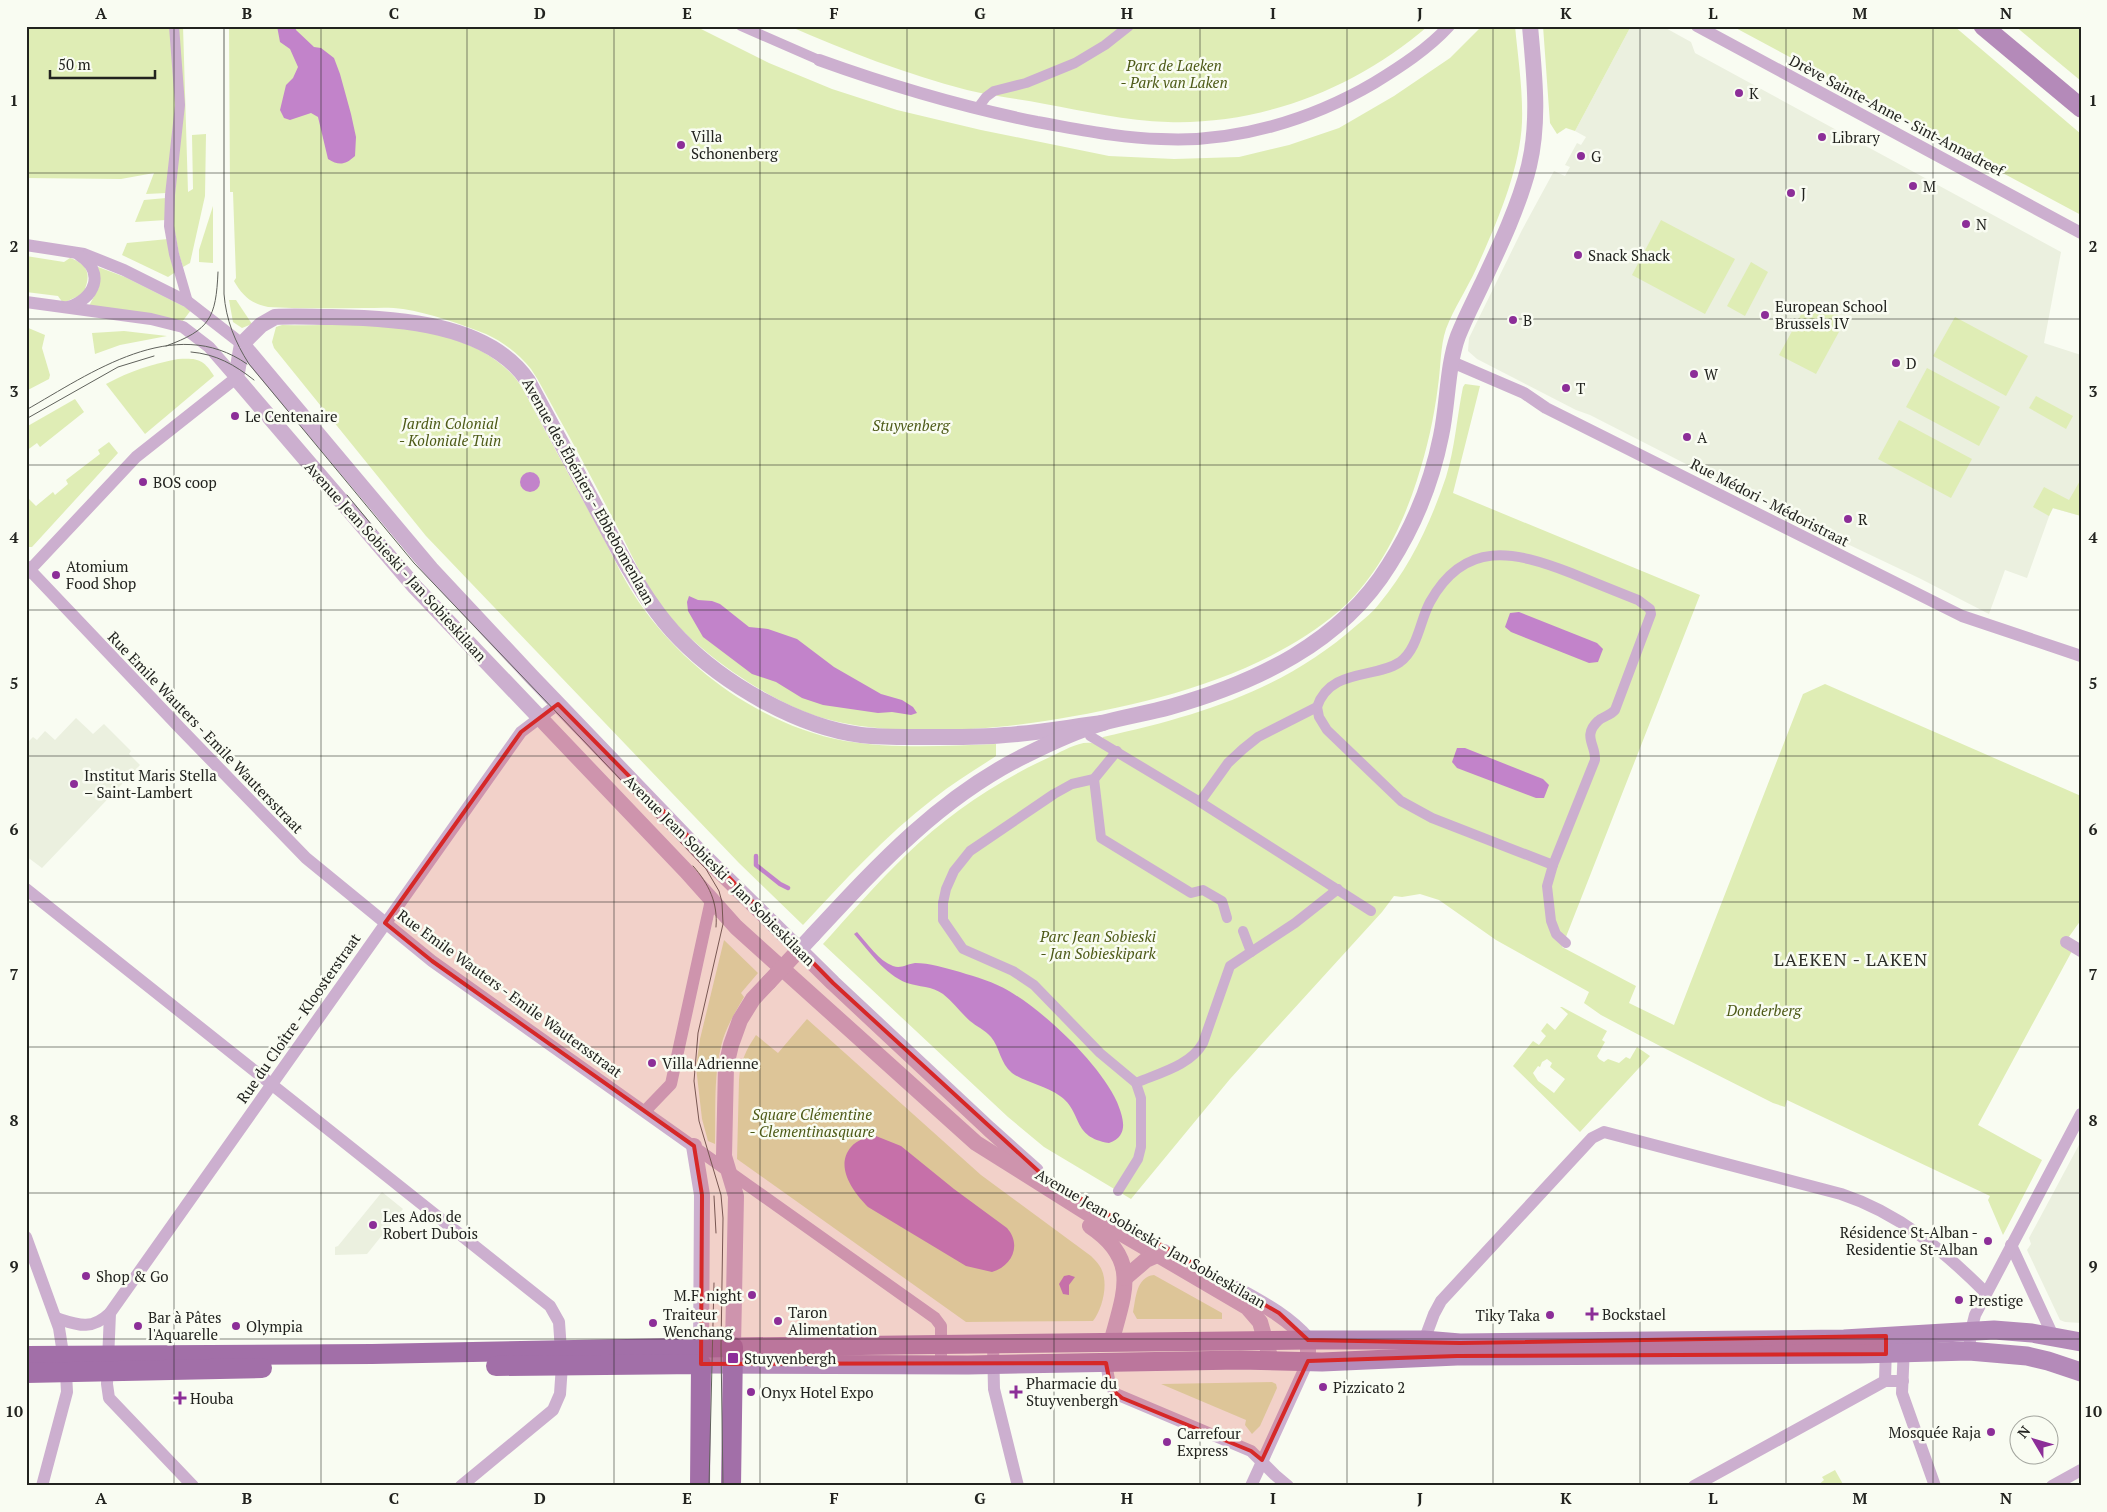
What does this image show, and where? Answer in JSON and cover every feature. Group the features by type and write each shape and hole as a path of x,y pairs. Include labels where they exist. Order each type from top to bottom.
{"main road":[{"path":"1983,26 2081,108"},
{"path":"26,1373 65,1364 108,1363 230,1369 562,1358 701,1356 941,1364 1308,1361 1895,1345 1971,1331 2001,1330 2053,1336 2081,1342"},
{"path":"733,1356 993,1344 1308,1340 1424,1340 1460,1343 1844,1339 2027,1356 2048,1360 2081,1372"},
{"path":"26,1356 65,1364"},
{"path":"700,1486 701,1356"},
{"path":"731,1486 733,1356"}],"street":[{"path":"174,26 179,112 170,195 169,226 174,254 188,302"},
{"path":"741,26 819,60 892,86 977,109 1078,130 1162,140 1228,135 1296,119 1324,109 1352,96 1417,54 1449,26"},
{"path":"977,109 986,97 994,92 1026,83 1076,63 1105,45 1129,26"},
{"path":"733,1356 736,1196 733,1183 726,1168 724,1149 725,1079 729,1052 740,1020 754,999 813,935 900,844 946,804 991,774 1049,744 1103,723 1185,702 1260,674 1314,643 1355,610 1370,594 1392,562 1420,505 1439,446 1452,362 1459,332 1502,240 1529,166 1536,107 1530,26"},
{"name":"Drève Sainte-Anne - Sint-Annadreef","path":"1697,26 2081,233"},
{"name":"Avenue Jean Sobieski - Jan Sobieskilaan","path":"26,245 75,252 116,267 188,302 242,344 431,569 703,855 833,983 1010,1149 1047,1179 1247,1307 1258,1318 1271,1360"},
{"path":"66,308 84,301 94,286 93,269 88,262 75,252"},
{"name":"Avenue Jean Sobieski - Jan Sobieskilaan","path":"26,302 161,321 183,327 198,337 236,378 415,587 686,871 736,927 976,1143 1090,1216 1279,1313 1308,1340"},
{"name":"Avenue des Ébéniers - Ebbebomenlaan","path":"242,344 261,324 275,317 378,318 403,320 444,329 500,352 514,363 528,381 641,589 667,624 681,640 731,681 766,702 792,714 843,732 880,736 964,738 1007,735 1103,723"},
{"path":"198,337 213,320"},
{"path":"28,570 136,457 236,378 242,344"},
{"name":"Rue Médori - Médoristraat","path":"1452,362 1524,393 1546,408 1951,610 2081,656"},
{"path":"1200,802 1228,763 1258,737 1317,707 1328,690 1345,679 1393,666 1406,657 1436,591 1458,567 1476,558 1508,555 1534,559 1645,604 1650,609 1651,619 1615,710 1611,715 1600,719 1592,730 1590,742 1596,754 1595,760 1553,865 1547,886 1549,912 1556,934 1566,943"},
{"name":"Rue Emile Wauters - Emile Wautersstraat","path":"28,570 300,852 432,961 935,1318 941,1326 941,1364"},
{"name":"Rue du Cloître - Kloosterstraat","path":"110,1313 521,732 558,704"},
{"path":"1317,707 1319,717 1327,730 1401,801 1432,818 1553,865"},
{"path":"1090,736 1200,802 1371,911"},
{"path":"1117,752 1094,779 1072,784 1054,794 1026,811 965,856 954,871 942,902 944,920 963,949 1013,971 1034,985 1100,1053 1136,1084 1141,1098 1141,1147 1138,1159 1118,1192"},
{"path":"1094,779 1101,838 1191,893 1203,890 1222,901 1227,918"},
{"path":"26,889 550,1306 559,1322 562,1358 560,1394 553,1410 461,1486"},
{"path":"1136,1084 1190,1059 1198,1052 1203,1043 1230,966 1295,923 1338,889"},
{"path":"645,1112 670,1084 711,900"},
{"path":"1243,931 1251,952"},
{"path":"2066,942 2081,951"},
{"path":"1969,1351 1975,1315 2081,1114"},
{"path":"1417,1358 1434,1314 1441,1302 1592,1138 1604,1132 1841,1194 1864,1202 1899,1220 1921,1235 1961,1268 1986,1293"},
{"path":"694,1146 702,1196 701,1356"},
{"path":"985,1149 1019,1180 1107,1238 1119,1255 1125,1278 1125,1289 1111,1343"},
{"path":"26,1237 56,1318 65,1364 66,1392 42,1486"},
{"path":"2011,1245 2053,1336"},
{"path":"1125,1278 1138,1265 1163,1252"},
{"path":"56,1318 80,1325 90,1325 99,1322 110,1313"},
{"path":"110,1313 108,1395 193,1486"},
{"path":"1251,1486 1308,1361 1308,1340"},
{"path":"993,1344 994,1389 1018,1486"},
{"path":"1895,1345 1903,1378 1904,1398 1935,1486"},
{"path":"1885,1380 1895,1345"},
{"path":"1106,1363 1111,1389 1122,1398 1251,1451 1288,1486"},
{"path":"1694,1486 1885,1380 1903,1378"},
{"path":"2052,1486 2081,1470"}],"highlighted area":[{"path":"558,704 833,983 1047,1179 1279,1313 1308,1340 1460,1343 1886,1336 1886,1354 1457,1356 1308,1361 1262,1460 1251,1451 1122,1398 1111,1389 1106,1363 701,1364 702,1195 694,1146 432,961 385,923 521,732"}],"shaded area":[{"path":"277,26 295,26 296,30 314,47 321,48 334,58 356,137 355,156 342,164 328,159 318,117 311,113 290,120 284,118 280,110 286,85 293,78 298,67 290,49 280,42"},
{"name":"European School Brussels IV","path":"1631,26 1662,26 1691,42 1695,53 2061,252 2044,343 2081,355 2081,516 2052,508 2027,578 2005,570 1989,614 1919,578 1782,513 1590,415 1576,410 1477,359 1468,351 1469,338 1522,230 1554,171 1565,176 1570,167 1565,165 1577,143 1581,145 1586,137 1575,131"},
{"path":"530,472 537,475 540,482 537,489 530,492 523,489 520,482 523,475"},
{"path":"689,596 698,600 712,601 720,604 749,627 768,629 797,639 834,667 881,694 902,700 913,707 917,713 911,715 892,712 878,713 823,705 802,698 776,682 752,674 703,637 688,611 687,602"},
{"path":"1519,612 1597,643 1603,649 1598,662 1589,663 1511,632 1505,627 1510,613"},
{"name":"Institut Maris Stella – Saint-Lambert","path":"76,718 93,734 104,724 131,751 129,754 140,765 42,868 26,856 26,744 33,737 37,740 45,731 55,740"},
{"path":"1457,748 1465,748 1543,779 1549,785 1544,798 1536,798 1457,768 1452,762"},
{"path":"857,932 878,956 888,964 901,967 915,963 926,964 943,967 991,982 1023,1000 1039,1012 1055,1025 1085,1056 1109,1087 1117,1102 1123,1120 1120,1136 1109,1143 1097,1140 1089,1135 1083,1130 1067,1102 1048,1089 1012,1073 1005,1065 994,1041 989,1035 970,1021 939,991 907,983 891,974 854,934"},
{"path":"876,1136 901,1146 954,1189 1007,1228 1014,1241 1014,1248 1013,1254 1005,1265 992,1272 966,1266 868,1207 852,1187 845,1171 845,1163 846,1155 856,1142"},
{"path":"2081,1141 2081,1323 2060,1320 2027,1250 2031,1244 2029,1238"},
{"name":"Les Ados de Robert Dubois","path":"382,1192 403,1209 367,1254 335,1255 335,1247 338,1246"},
{"path":"1064,1276 1075,1277 1069,1285 1069,1295 1063,1294 1059,1284"}],"green space":[{"path":"26,26 172,26 176,115 167,193 146,194 154,173 121,179 26,178"},
{"path":"177,26 183,26 188,192 193,189 192,135 206,134 205,196 190,263 183,267 173,223"},
{"name":"Stuyvenberg","path":"229,26 695,26 769,63 832,89 897,110 981,130 1109,156 1174,159 1239,157 1289,145 1339,128 1394,96 1450,58 1482,26 1515,26 1521,86 1522,122 1517,159 1506,197 1476,269 1446,329 1432,422 1424,457 1411,498 1387,551 1353,598 1308,634 1274,654 1238,671 1161,697 1083,714 1017,725 953,730 886,729 825,719 779,700 719,662 684,632 655,598 531,369 504,344 466,326 413,311 398,308 268,307 257,304 240,291 234,281 236,278 233,192 230,192"},
{"name":"Parc de Laeken - Park van Laken","path":"789,26 1428,26 1371,68 1307,98 1273,109 1238,117 1168,122 1121,118 967,90 921,77 876,61"},
{"path":"1543,26 1631,26 1575,131 1566,128 1557,134 1550,123"},
{"path":"1732,26 1954,26 2081,134 2081,215 1939,139 1940,136 1930,130 1929,132"},
{"path":"2015,26 2081,26 2081,81"},
{"path":"166,198 166,220 135,222 144,200"},
{"path":"213,206 213,263 199,262 199,250"},
{"path":"1661,220 1735,259 1705,314 1632,275"},
{"path":"168,239 177,271 168,277 122,255 127,243"},
{"path":"26,256 64,262 70,258 82,264 88,277 83,294 63,303 58,296 26,292"},
{"path":"1751,262 1768,272 1745,316 1727,306"},
{"path":"98,267 125,277 191,310 182,322 89,306 99,287"},
{"path":"229,300 236,300 252,324 242,328 233,322"},
{"path":"1809,300 1846,319 1816,374 1779,355"},
{"path":"1955,317 2028,356 2006,396 1933,356"},
{"name":"Jardin Colonial - Koloniale Tuin","path":"282,325 370,325 441,335 479,350 511,373 523,389 621,572 646,612 665,635 709,676 760,710 787,724 845,741 901,746 996,744 996,756 956,782 915,813 865,859 803,925 739,863 426,536 274,348 272,342 276,327"},
{"path":"26,327 45,335 42,348 50,375 49,379 26,391"},
{"path":"124,331 167,336 120,345 95,354 92,333"},
{"path":"178,359 195,359 207,366 214,376 145,434 106,384 141,368"},
{"path":"1927,368 2000,407 1979,446 1906,407"},
{"path":"1465,384 1480,386 1453,493 1700,595 1562,947 1636,986 1629,1003 1674,1025 1803,694 1825,684 2081,796 2081,920 2063,945 2072,951 1978,1125 2042,1160 2003,1235 1988,1200 1990,1196 1787,1100 1785,1107 1773,1103 1601,1015 1584,1003 1589,992 1496,940 1439,900 1420,894 1402,897 1394,896 1382,912 1230,1079 1131,1199 1044,1147 1008,1117 823,944 885,876 923,839 957,812 994,787 1032,765 1075,746 1086,743 1098,745 1103,737 1172,720 1238,698 1300,667 1329,648 1366,617 1377,607 1400,575 1434,511 1449,466"},
{"path":"2036,396 2073,416 2066,429 2029,408"},
{"path":"75,399 84,412 40,447 37,443 26,451 26,427"},
{"path":"1899,420 1972,459 1951,498 1878,459"},
{"path":"109,442 118,453 32,547 26,547 26,494 28,494 29,499 36,506 53,492 55,495 68,484 66,480 100,454 98,450"},
{"path":"2081,479 2081,516 2053,508 2049,516 2033,507 2044,487 2069,500"},
{"path":"724,940 758,973 741,993 744,997 723,1039 716,1078 715,1144 708,1141 702,1119 696,1067 700,1039"},
{"path":"1560,1007 1607,1031 1602,1040 1605,1042 1597,1056 1604,1062 1608,1059 1619,1063 1626,1057 1630,1059 1637,1047 1650,1056 1580,1132 1513,1066 1533,1041 1539,1045 1546,1036 1541,1031 1547,1023 1555,1030 1568,1014","holes":["1547,1059 1552,1063 1550,1067 1565,1079 1554,1093 1538,1081 1533,1073"]},
{"name":"Square Clémentine - Clementinasquare","path":"807,1019 981,1175 1094,1259 1102,1271 1105,1286 1100,1309 1093,1321 966,1322 737,1159 739,1080 746,1051 756,1035 778,1053"},
{"path":"1154,1275 1222,1313 1222,1319 1137,1319 1133,1312 1138,1289 1144,1280"},
{"path":"1272,1382 1276,1384 1277,1388 1260,1426 1252,1434 1245,1425 1246,1420 1161,1384"},
{"path":"1835,1470 1844,1486 1817,1486 1824,1480 1822,1477"}],"waterway":[{"path":"756,856 756,865 788,888"}],"tram line":[{"path":"224,26 224,294 229,322 244,356 414,563 706,869 719,891 722,902 723,924 698,1033 694,1081 699,1121 721,1195 723,1218 721,1347 723,1486"},
{"path":"166,346 192,334 208,320 215,301 218,272"},
{"path":"26,410 105,366 134,354 162,346 191,344 219,350 247,364"},
{"path":"191,352 209,355 225,361 254,380"},
{"path":"26,419 118,367 154,356"},
{"path":"347,495 376,530"},
{"path":"693,866 704,880 711,894 716,910 716,927"},
{"path":"714,1196 716,1233"},
{"path":"709,1486 714,1283"}],"place":[{"name":"K","path":"1739,93"},
{"name":"Library","path":"1822,137"},
{"name":"Villa Schonenberg","path":"681,145"},
{"name":"G","path":"1581,156"},
{"name":"M","path":"1913,186"},
{"name":"J","path":"1791,193"},
{"name":"N","path":"1966,224"},
{"name":"Snack Shack","path":"1578,255"},
{"name":"European School Brussels IV","path":"1765,315"},
{"name":"B","path":"1513,320"},
{"name":"D","path":"1896,363"},
{"name":"W","path":"1694,374"},
{"name":"T","path":"1566,388"},
{"name":"Le Centenaire","path":"235,416"},
{"name":"A","path":"1687,437"},
{"name":"BOS coop","path":"143,482"},
{"name":"R","path":"1848,519"},
{"name":"Atomium Food Shop","path":"56,575"},
{"name":"Institut Maris Stella – Saint-Lambert","path":"74,784"},
{"name":"Villa Adrienne","path":"652,1063"},
{"name":"Les Ados de Robert Dubois","path":"373,1225"},
{"name":"Résidence St-Alban - Residentie St-Alban","path":"1988,1241"},
{"name":"Shop & Go","path":"86,1276"},
{"name":"M.F. night","path":"752,1295"},
{"name":"Prestige","path":"1959,1300"},
{"name":"Bockstael","path":"1592,1314"},
{"name":"Tiky Taka","path":"1550,1315"},
{"name":"Taron Alimentation","path":"778,1321"},
{"name":"Traiteur Wenchang","path":"653,1323"},
{"name":"Bar à Pâtes l'Aquarelle","path":"138,1326"},
{"name":"Olympia","path":"236,1326"},
{"name":"Stuyvenbergh","path":"733,1358"},
{"name":"Pizzicato 2","path":"1323,1387"},
{"name":"Onyx Hotel Expo","path":"751,1392"},
{"name":"Pharmacie du Stuyvenbergh","path":"1016,1392"},
{"name":"Houba","path":"180,1398"},
{"name":"Mosquée Raja","path":"1991,1432"},
{"name":"Carrefour Express","path":"1167,1442"}],"district":[{"name":"LAEKEN - LAKEN","path":"1851,959"}],"park label":[{"name":"Parc Jean Sobieski - Jan Sobieskipark","path":"1098,944"},
{"name":"Donderberg","path":"1764,1010"}]}
